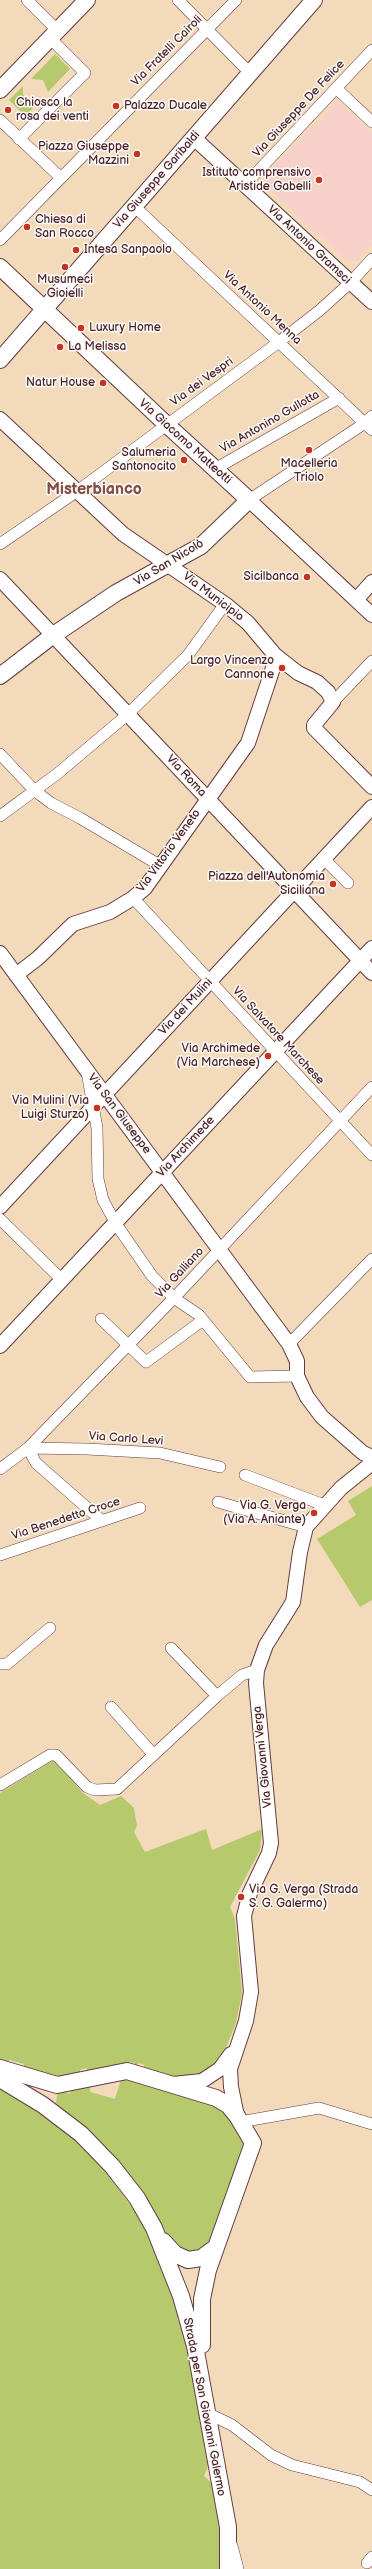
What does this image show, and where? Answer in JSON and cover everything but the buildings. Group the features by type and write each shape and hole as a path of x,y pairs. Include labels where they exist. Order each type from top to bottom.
{"main road":[{"path":"0,90 87,0"},
{"name":"Via Giuseppe Garibaldi","path":"0,360 314,0"},
{"name":"Via Giacomo Matteotti","path":"0,267 44,310 249,500"},
{"name":"Via San Nicolò","path":"0,676 52,636 116,593 201,546 249,500"},
{"path":"0,2068 57,2085 127,2071 172,2084 224,2102 239,2119 253,2143 215,2248 202,2299 201,2325 206,2409"},
{"name":"Strada per San Giovanni Galermo","path":"0,2078 62,2118 112,2166 137,2198 154,2228 172,2272 190,2326 228,2527 228,2569"},
{"path":"57,2085 49,2094 49,2099 62,2118"},
{"path":"154,2228 170,2249 181,2258 195,2260 215,2248"}],"street":[{"path":"23,142 85,73 27,0"},
{"path":"178,0 250,73"},
{"name":"Via Fratelli Cairoli","path":"0,240 236,0"},
{"name":"Via Giuseppe De Felice","path":"245,185 372,50"},
{"path":"336,88 372,122"},
{"path":"0,120 61,178"},
{"name":"Via Antonio Gramsci","path":"194,138 372,302"},
{"name":"Via Antonio Menna","path":"134,206 338,398 370,423"},
{"name":"Via dei Vespri","path":"0,544 76,492 166,424 279,342 350,282 372,259"},
{"name":"Via Antonino Gullotta","path":"215,469 338,398"},
{"name":"Via Municipio","path":"0,419 76,492 123,534 225,604 248,623 276,655 298,673 317,682 328,692 333,702"},
{"name":"Via San Nicolò","path":"249,500 370,423"},
{"name":"Via Giacomo Matteotti","path":"249,500 372,615"},
{"name":"Via Roma","path":"0,580 372,973"},
{"path":"356,600 372,582"},
{"path":"0,816 63,769 127,714 188,655 225,604"},
{"name":"Via Vittorio Veneto","path":"16,975 38,958 73,924 110,912 133,898 161,866 248,743 276,655"},
{"path":"372,661 333,702 314,725 314,728 372,787"},
{"path":"0,754 34,790 51,803 80,818 161,866"},
{"name":"Via dei Mulini","path":"0,1207 104,1094 211,982 294,890 372,807"},
{"path":"324,859 348,883"},
{"name":"Via Salvatore Marchese","path":"133,898 372,1155"},
{"name":"Via Archimede","path":"0,1346 116,1224 372,948"},
{"name":"Via San Giuseppe","path":"1,955 290,1344 297,1361 297,1376 307,1397 322,1417 369,1457"},
{"path":"87,1072 97,1128 98,1179 103,1200 116,1224 152,1276 174,1298 203,1320 250,1377 297,1376"},
{"name":"Via Galliano","path":"1,1466 28,1448 128,1346 372,1086"},
{"path":"0,1219 62,1280"},
{"path":"290,1344 372,1259"},
{"path":"101,1319 146,1362 203,1320"},
{"path":"28,1448 36,1463 102,1521"},
{"name":"Via Carlo Levi","path":"28,1448 72,1448 160,1453 220,1467"},
{"name":"Via Giovanni Verga","path":"238,2042 246,2021 251,1992 244,1916 250,1893 265,1862 271,1843 256,1683 257,1670 266,1645 293,1602 300,1552 306,1527 324,1505 369,1457"},
{"path":"245,1475 324,1505"},
{"path":"218,1502 306,1527"},
{"name":"Via Benedetto Croce","path":"0,1555 140,1508"},
{"path":"0,1664 7,1664 50,1628"},
{"path":"171,1648 217,1696"},
{"path":"0,1785 50,1755 56,1756 87,1787 95,1790 110,1790 123,1784 153,1754 242,1675 257,1670"},
{"path":"110,1707 153,1754"},
{"path":"172,2084 197,2082 212,2076 228,2061 238,2042"},
{"path":"238,2042 230,2069 231,2087 239,2119 319,2108 372,2124"},
{"path":"206,2409 232,2425 278,2458 292,2465 360,2482 372,2490"},
{"path":"228,2527 238,2569"}],"shaded area":[{"name":"Istituto comprensivo Aristide Gabelli","path":"336,100 372,133 372,245 357,261 347,261 320,235 318,237 266,185 266,175 313,125 316,127"}],"green space":[{"path":"55,54 70,69 48,92 43,80 31,79"},
{"path":"23,86 23,94 27,100 38,103 25,116 9,100"},
{"path":"372,1486 372,1600 360,1607 317,1539 356,1515 348,1501"},
{"path":"54,1760 83,1793 100,1805 121,1796 134,1808 137,1826 134,1832 145,1852 206,1829 212,1850 262,1829 260,1850 230,1907 235,1919 242,1993 236,2023 221,2060 215,2068 188,2080 145,2071 144,2065 139,2063 135,2068 134,2063 130,2062 128,2067 88,2071 86,2068 80,2070 80,2074 62,2079 22,2070 24,2064 10,2060 0,2064 0,1793"},
{"path":"122,2076 215,2101 246,2139 211,2244 199,2255 172,2247 158,2219 100,2143 56,2103 58,2089 70,2094 71,2086 91,2081 90,2092 115,2099"},
{"path":"0,2085 55,2120 92,2154 146,2226 181,2315 177,2319 184,2328 209,2464 204,2476 213,2484 219,2524 219,2569 0,2569"}],"place":[{"name":"Palazzo Ducale","path":"116,106"},
{"name":"Chiosco la rosa dei venti","path":"8,110"},
{"name":"Piazza Giuseppe Mazzini","path":"137,154"},
{"name":"Istituto comprensivo Aristide Gabelli","path":"319,180"},
{"name":"Chiesa di San Rocco","path":"27,227"},
{"name":"Intesa Sanpaolo","path":"76,250"},
{"name":"Musumeci Gioielli","path":"65,267"},
{"name":"Luxury Home","path":"81,328"},
{"name":"La Melissa","path":"60,347"},
{"name":"Natur House","path":"103,383"},
{"name":"Macelleria Triolo","path":"309,450"},
{"name":"Salumeria Santonocito","path":"184,460"},
{"name":"Sicilbanca","path":"307,577"},
{"name":"Largo Vincenzo Cannone","path":"282,668"},
{"name":"Piazza dell'Autonomia Siciliana","path":"333,884"},
{"name":"Via Archimede (Via Marchese)","path":"268,1056"},
{"name":"Via Mulini (Via Luigi Sturzo)","path":"97,1108"},
{"name":"Via G. Verga (Via A. Aniante)","path":"314,1513"},
{"name":"Via G. Verga (Strada S. G. Galermo)","path":"241,1897"}],"district":[{"name":"Misterbianco","path":"94,490"}]}
